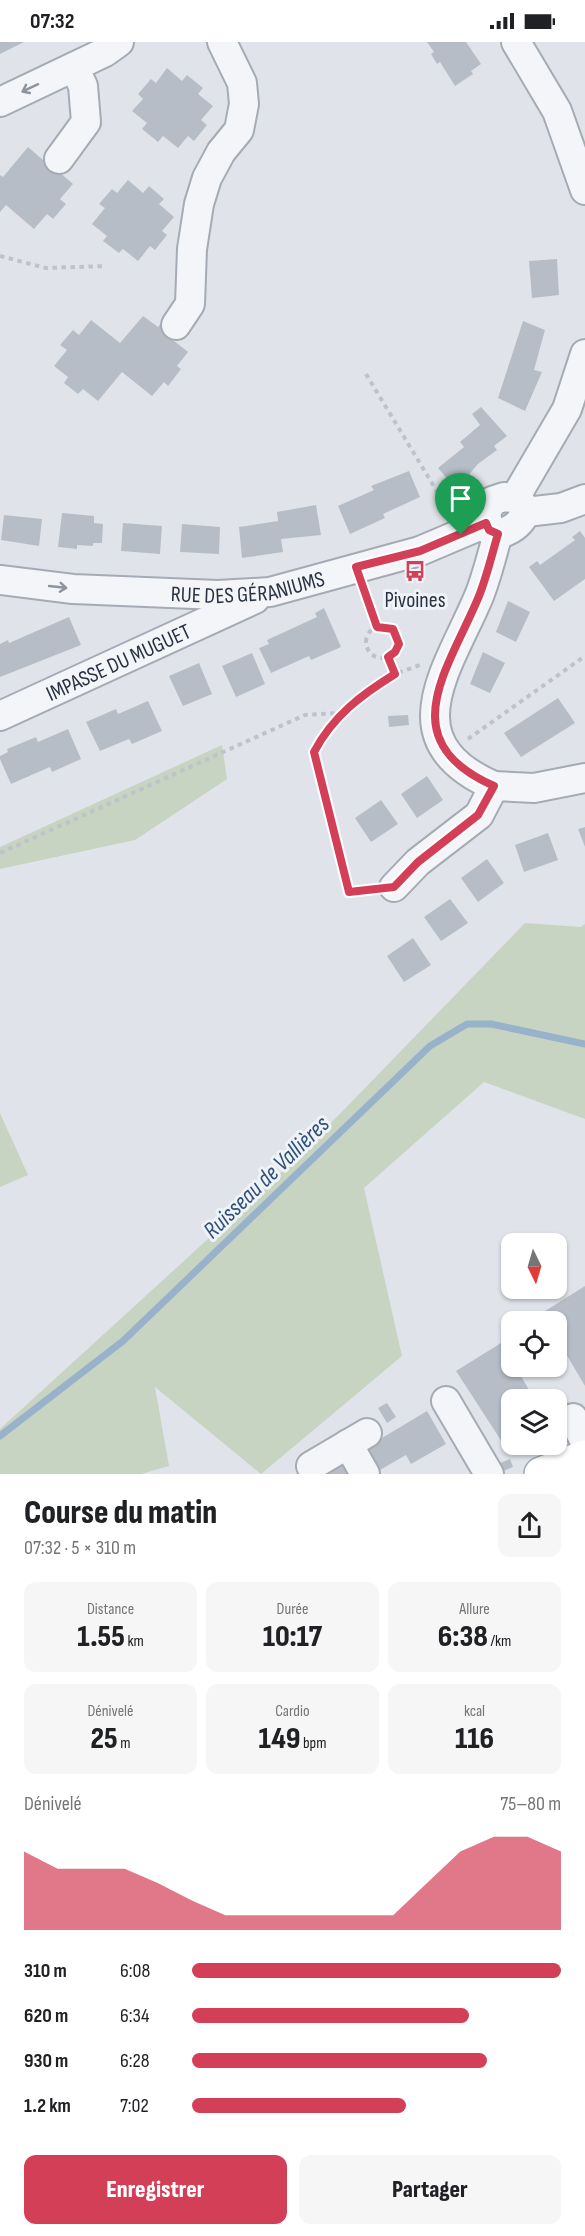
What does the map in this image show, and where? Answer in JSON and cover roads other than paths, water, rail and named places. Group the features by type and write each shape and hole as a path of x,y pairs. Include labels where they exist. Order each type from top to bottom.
{"main road":[{"path":"542,1474 585,1457"}],"street":[{"path":"176,325 190,304 192,249 199,204 207,178 221,152 239,130 244,104 242,83 222,42"},
{"path":"516,42 557,111 585,190"},
{"path":"0,102 74,67 109,45"},
{"path":"59,159 87,122 83,86 74,67"},
{"name":"RUE DES GÉRANIUMS","path":"0,580 73,589 218,596 270,592 420,551 482,531 513,528 522,521 521,505 567,409 585,354"},
{"path":"521,505 561,508 585,499"},
{"path":"482,531 479,595 445,668 434,713 438,733 448,754 461,769 494,786 534,788 585,778"},
{"name":"IMPASSE DU MUGUET","path":"0,716 270,592"},
{"path":"394,887 418,862 478,815 494,786"},
{"path":"446,1401 489,1474"},
{"path":"311,1466 357,1439 365,1474"}],"waterway":[{"name":"Ruisseau de Vallières","path":"0,1436 123,1341 430,1046 467,1024 491,1024 585,1044"}],"place":[{"name":"Pivoines","path":"415,571"}]}
